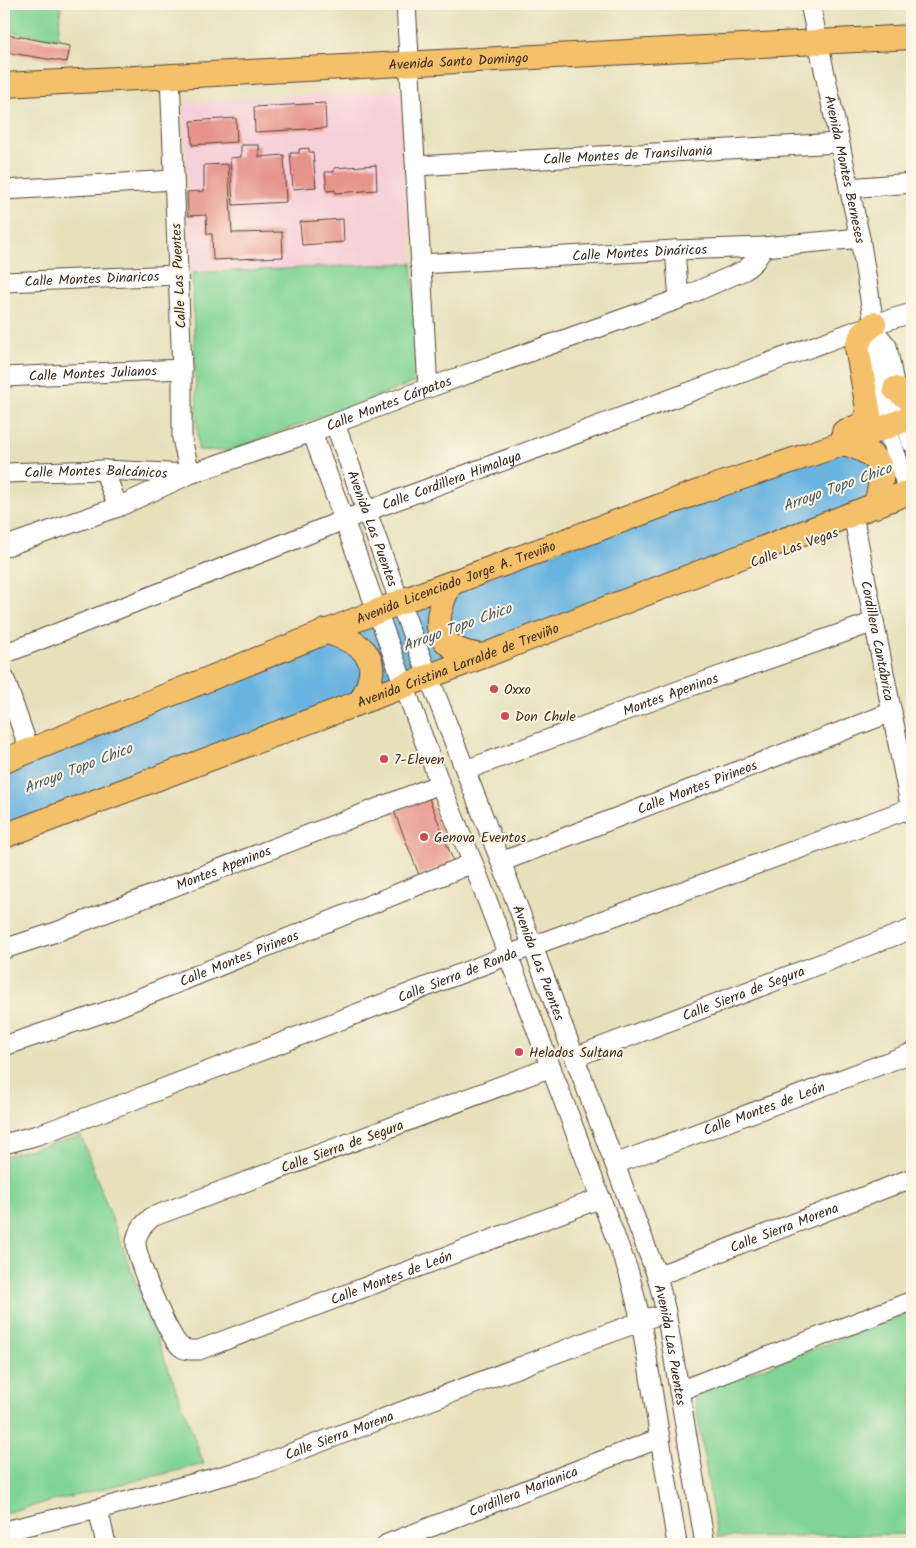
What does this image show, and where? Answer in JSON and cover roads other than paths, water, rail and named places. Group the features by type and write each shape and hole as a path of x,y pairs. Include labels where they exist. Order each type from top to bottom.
{"main road":[{"name":"Avenida Santo Domingo","path":"4,85 912,37"},
{"path":"700,491 860,426 867,420 869,409 857,346 862,334 875,329"},
{"name":"Avenida Licenciado Jorge A. Treviño","path":"4,761 325,632 379,620 403,611 449,586 700,491 851,445 902,420"},
{"path":"851,445 870,452 880,468 882,475 876,500"},
{"name":"Avenida Cristina Larralde de Treviño","path":"4,836 365,695 675,583 876,500 910,493"},
{"path":"449,586 440,609 437,626 440,634 450,645 474,655"},
{"path":"325,632 359,644 366,654 370,664 365,695"}],"street":[{"path":"406,4 411,64 428,388"},
{"name":"Avenida Montes Berneses","path":"810,4 860,238 875,329 872,349 902,420"},
{"name":"Calle Las Puentes","path":"170,76 182,369 182,438 190,474"},
{"name":"Calle Montes de Transilvania","path":"416,166 840,143"},
{"path":"4,190 174,180"},
{"path":"849,188 912,183"},
{"name":"Calle Montes Dináricos","path":"420,264 764,247 860,238"},
{"name":"Calle Montes Cárpatos","path":"4,548 118,507 190,474 335,424 428,388 679,300 745,270 756,261 764,247"},
{"path":"675,250 679,300"},
{"name":"Calle Montes Dinaricos","path":"4,282 178,276"},
{"name":"Calle Cordillera Himalaya","path":"4,654 368,511 875,329 912,313"},
{"name":"Avenida Montes Berneses","path":"875,329 887,346 902,420 910,493"},
{"name":"Calle Montes Julianos","path":"4,377 182,369"},
{"name":"Avenida Las Puentes","path":"335,424 403,611 466,770 657,1276 666,1312 705,1544"},
{"name":"Avenida Las Puentes","path":"312,432 440,784 473,863 629,1273 641,1320 677,1544"},
{"path":"104,470 118,507"},
{"name":"Calle Montes Balcánicos","path":"4,473 104,470 190,474"},
{"name":"Calle Las Vegas","path":"675,583 693,582 855,525 910,493"},
{"name":"Cordillera Cantábrica","path":"855,525 912,812"},
{"name":"Montes Apeninos","path":"466,770 686,688 874,622"},
{"path":"4,677 30,752"},
{"name":"Calle Montes Pirineos","path":"501,862 892,712"},
{"name":"Montes Apeninos","path":"4,949 56,932 440,784"},
{"name":"Calle Sierra de Ronda","path":"4,1144 38,1135 123,1104 532,946 912,812"},
{"name":"Calle Montes Pirineos","path":"4,1046 108,1011 473,863"},
{"name":"Calle Sierra de Segura","path":"575,1057 912,930"},
{"name":"Calle Montes de León","path":"615,1164 912,1054"},
{"name":"Calle Sierra de Segura","path":"181,1347 169,1332 138,1258 136,1243 139,1232 152,1217 551,1068"},
{"name":"Calle Sierra Morena","path":"657,1276 912,1178"},
{"name":"Calle Montes de León","path":"181,1347 188,1351 199,1350 601,1198"},
{"path":"679,1391 912,1301"},
{"name":"Calle Sierra Morena","path":"4,1531 215,1479 294,1454 666,1312"},
{"name":"Cordillera Marianica","path":"387,1544 660,1438"},
{"path":"98,1509 106,1544"}],"water":[{"name":"Arroyo Topo Chico","path":"912,417 912,492 4,836 4,761"}],"place":[{"name":"Oxxo","path":"494,689"},
{"name":"Don Chule","path":"505,716"},
{"name":"7-Eleven","path":"384,759"},
{"name":"Genova Eventos","path":"424,837"},
{"name":"Helados Sultana","path":"519,1052"}]}
